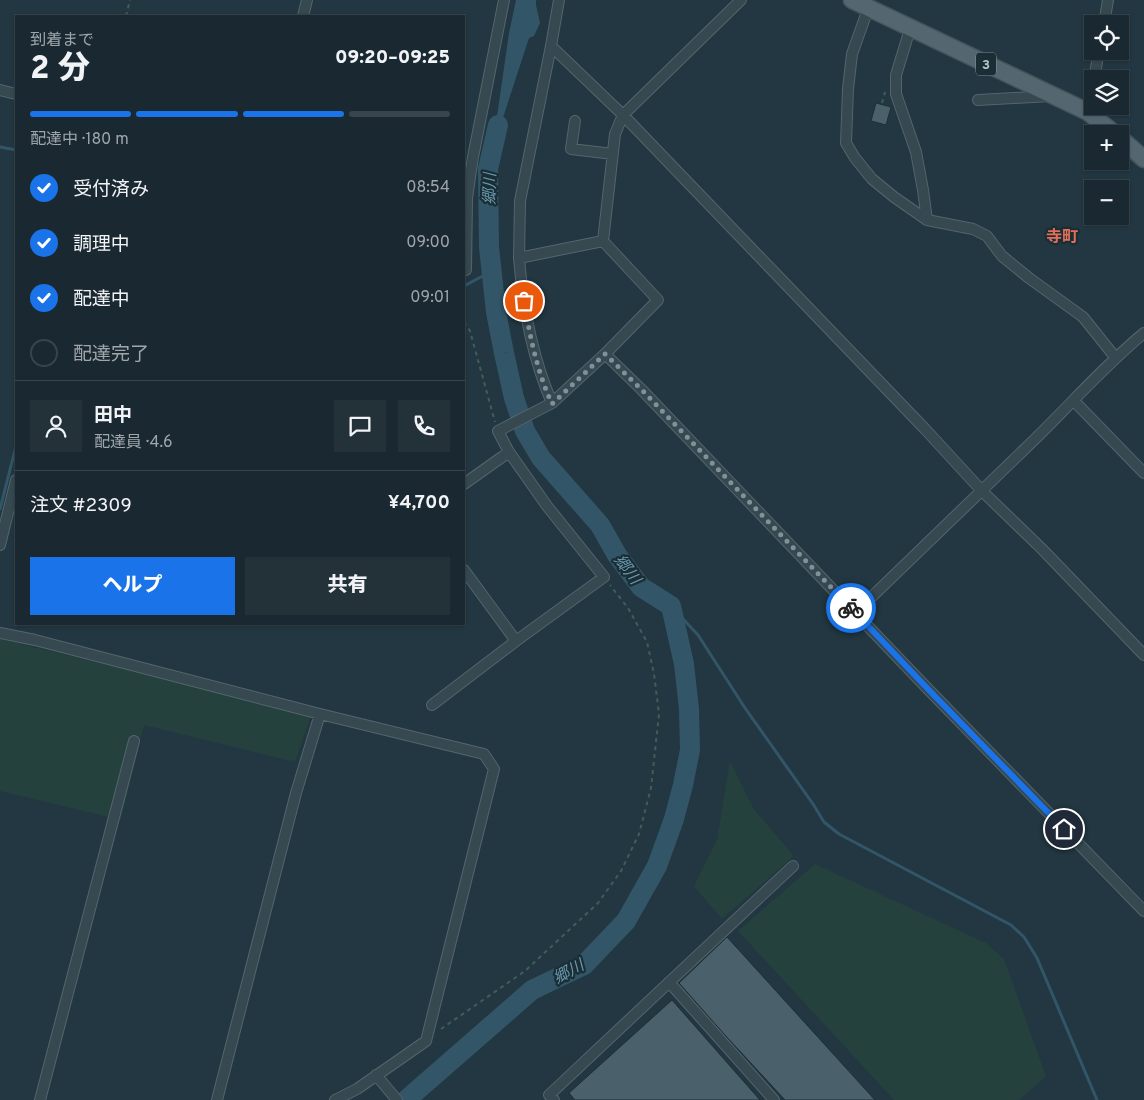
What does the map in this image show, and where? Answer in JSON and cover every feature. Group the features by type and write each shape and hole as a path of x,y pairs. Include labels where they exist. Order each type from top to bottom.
{"main road":[{"name":"3","path":"852,0 1084,110"},
{"name":"3","path":"1092,115 1104,125"},
{"path":"1129,146 1144,159"}],"street":[{"path":"303,15 307,0"},
{"path":"466,270 467,198 473,157 504,0"},
{"path":"552,404 541,379 530,336 521,284 519,258 520,201 559,0"},
{"path":"432,705 604,577 546,506 509,452 498,431 552,404 658,300 603,241 615,134 623,115 741,0"},
{"path":"1106,15 1108,0"},
{"path":"868,9 852,54 848,89 846,143 855,158 872,179 927,220 973,229 987,236 1002,256 1083,317 1115,358"},
{"path":"910,29 896,75 896,94 916,152 924,190 927,220"},
{"path":"551,46 623,115 925,429 982,491 1042,548 1144,655"},
{"path":"0,90 15,94"},
{"path":"978,100 1056,96"},
{"path":"575,121 572,149 613,154"},
{"path":"519,258 603,241"},
{"path":"856,612 1074,401 1115,358 1144,333"},
{"path":"605,354 641,389 926,687 1144,911"},
{"path":"1074,401 1144,473"},
{"path":"465,483 509,452"},
{"path":"0,545 15,484"},
{"path":"465,571 516,641"},
{"path":"0,633 35,640 320,714 484,754 494,769 426,1041 357,1089 334,1100"},
{"path":"216,1100 296,793 320,714"},
{"path":"40,1100 134,741"},
{"path":"554,1100 549,1094 793,866"},
{"path":"669,982 774,1100"},
{"path":"376,1075 396,1100"}],"path":[{"path":"126,15 130,0"},
{"path":"465,324 470,331 498,431"},
{"path":"427,1038 525,971 598,902 621,871 639,834 651,788 659,714 654,674 647,642 628,608 604,577"}],"green space":[{"path":"0,639 311,715 295,762 144,725 121,820 0,791"},
{"path":"730,761 753,808 794,856 722,919 694,886 717,840"},
{"path":"815,864 986,943 1004,959 1046,1076 1019,1100 894,1100 738,931"}],"water":[{"path":"516,0 536,0 540,23 534,36 529,38 498,133 490,165 509,33"}],"building":[{"path":"876,103 891,107 886,125 871,121"},
{"path":"727,937 875,1100 785,1100 724,1034 679,983"},
{"path":"672,1000 760,1100 575,1100 569,1093"}],"waterway":[{"name":"郷川","path":"406,1100 532,990 584,965 626,921 657,866 674,819 690,750 689,709 684,664 671,606 641,587 617,555 600,525 541,458 525,431 514,398 496,312 489,247 488,169 498,125"},
{"path":"0,147 15,150"},
{"path":"465,285 492,271"},
{"path":"0,509 15,450"},
{"path":"671,606 698,635 745,708 824,822 839,834 1011,925 1024,937 1037,958 1097,1100"}],"way so far":[{"path":"524,301 530,336 541,379 552,404 605,354 641,389 851,608"}],"district":[{"name":"寺町","path":"1062,236"}],"route":[{"path":"851,608 1064,829"}]}
